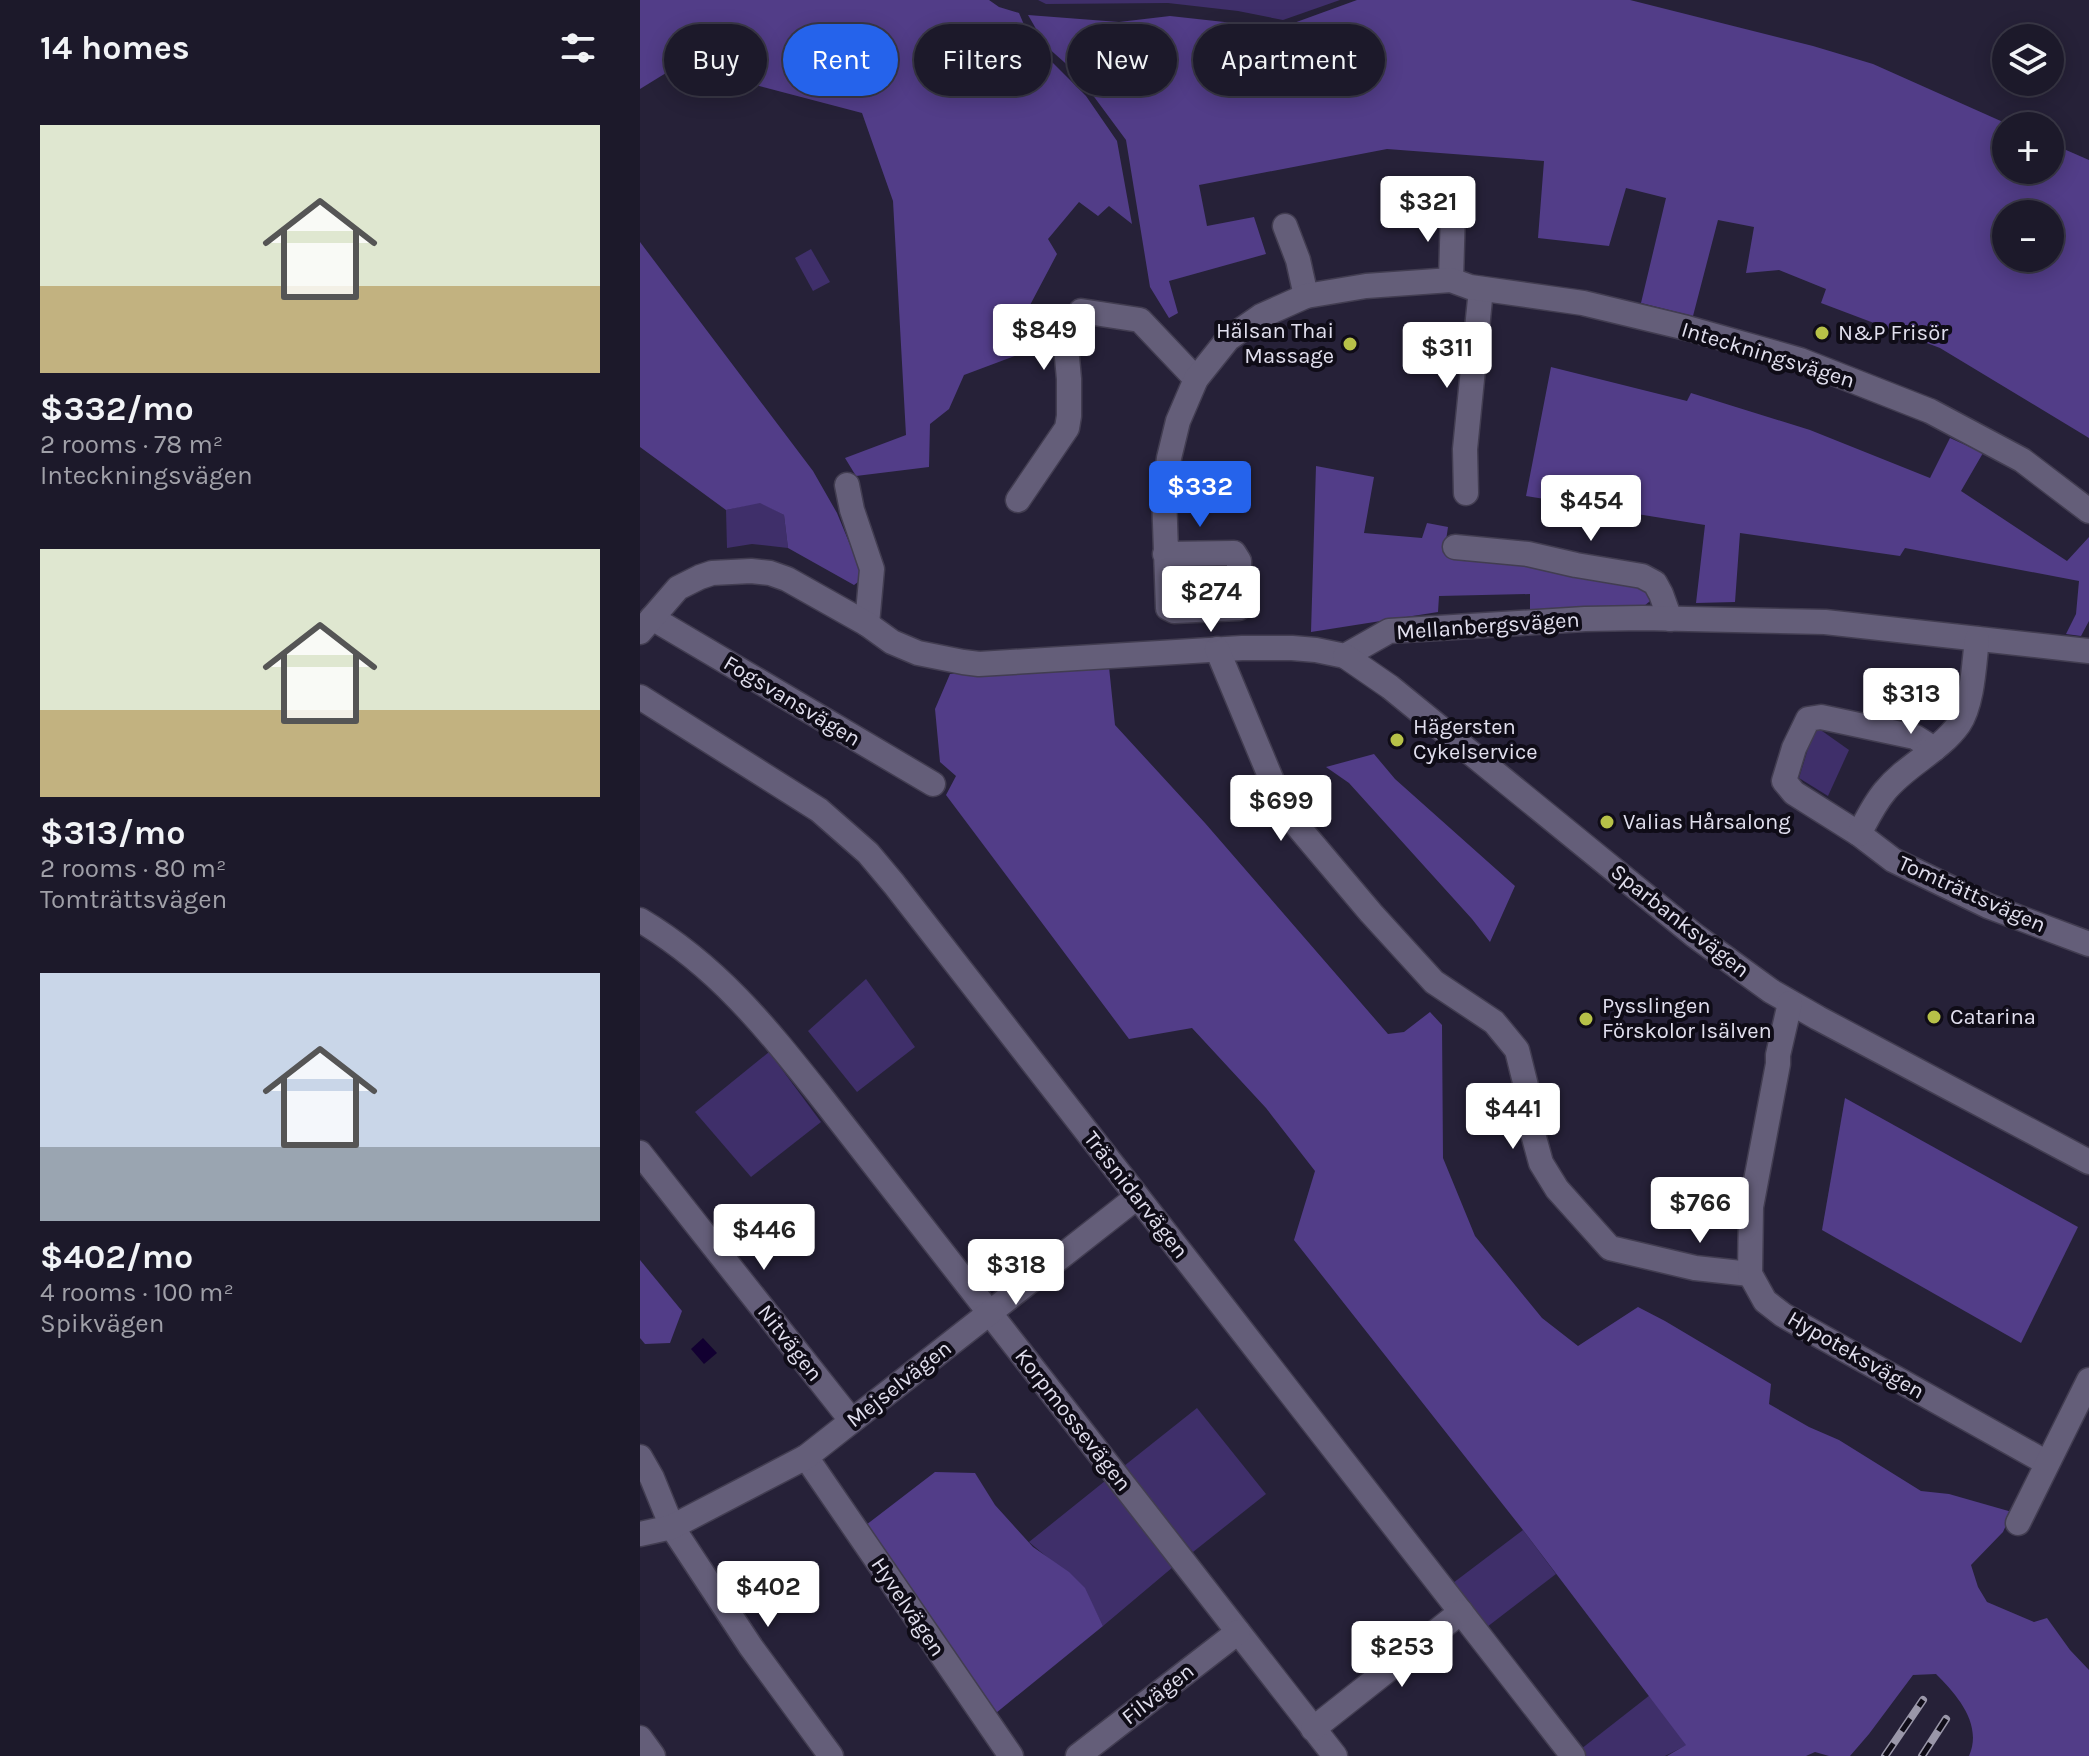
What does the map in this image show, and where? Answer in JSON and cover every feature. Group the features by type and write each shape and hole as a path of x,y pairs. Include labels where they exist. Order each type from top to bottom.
{"street":[{"path":"1451,280 1453,210"},
{"path":"1285,226 1298,260 1306,296"},
{"name":"Inteckningsvägen","path":"1239,608 1174,611 1168,608 1164,495 1178,421 1196,379 1228,339 1261,316 1306,296 1366,286 1451,280 1481,289 1583,303 1800,360 1930,411 2022,460 2085,499"},
{"path":"1466,493 1465,449 1481,289"},
{"path":"1018,500 1067,428 1069,379 1066,347 1081,311 1140,320 1196,379"},
{"path":"847,485 872,569 867,624"},
{"path":"1455,547 1528,554 1642,576 1655,583 1670,619"},
{"path":"1165,554 1234,553 1239,561 1242,648"},
{"path":"646,625 678,588 712,573 751,571 787,579 867,624 892,642 918,653 971,663 997,664 1242,648 1292,648 1345,656"},
{"name":"Mellanbergsvägen","path":"1345,656 1389,631 1585,619 1825,622 2089,651"},
{"name":"Fogsvansvägen","path":"646,625 933,784"},
{"path":"1859,834 1886,789 1934,749 1960,722 1970,693 1977,639"},
{"path":"1217,649 1289,816 1434,982 1494,1022 1517,1050 1526,1086 1530,1123 1541,1163 1557,1189 1610,1248 1695,1268 1750,1274 1751,1207 1790,1003"},
{"name":"Sparbanksvägen","path":"1345,656 1390,687 1732,964 1790,1003 2089,1162"},
{"name":"Träsnidarvägen","path":"640,697 819,810 868,853 1573,1756"},
{"name":"Tomträttsvägen","path":"1934,749 1915,737 1821,717 1808,719 1794,748 1784,781 1794,793 1859,834 1893,860 1975,900 2089,944"},
{"name":"Korpmossevägen","path":"640,920 714,974 759,1019 1335,1756"},
{"name":"Nitvägen","path":"640,1153 851,1420"},
{"name":"Mejselvägen","path":"640,1534 672,1527 806,1457 1137,1197"},
{"name":"Hypoteksvägen","path":"1750,1274 1765,1301 1783,1315 2047,1463"},
{"path":"2018,1523 2089,1380"},
{"path":"640,1457 672,1527 751,1647 831,1756"},
{"name":"Hyvelvägen","path":"806,1457 1011,1756"},
{"path":"1313,1729 1461,1612"},
{"name":"Filvägen","path":"1078,1756 1238,1632"},
{"path":"640,1738 653,1756"}],"shaded area":[{"path":"640,0 989,0 999,7 1019,13 1024,24 914,24 914,96 1051,96 1051,61 1067,77 1067,96 1086,96 1117,141 1132,224 1109,206 1098,216 1079,202 1048,239 1057,254 1029,307 1028,351 964,375 949,409 930,424 929,467 856,476 845,458 906,435 893,201 862,113 797,96 898,96 898,24 783,24 783,92 767,88 767,24 664,24 664,74 640,89"},
{"path":"1038,0 1340,0 1283,20 1168,3 1046,4"},
{"path":"1357,0 1630,0 1873,64 1992,117 1992,184 2064,184 2064,149 2089,160 2089,438 1940,348 1821,303 1826,289 1779,270 1746,273 1754,227 1718,220 1693,316 1641,303 1666,198 1626,188 1609,246 1538,238 1544,161 1387,149 1199,185 1207,226 1254,217 1266,254 1169,281 1178,313 1169,318 1150,287 1126,140 1093,96 1177,96 1177,24 1067,24 1067,65 1051,50 1051,24 1033,24 1028,15 1119,22 1170,16 1243,24 1193,24 1193,96 1385,96 1385,24 1291,24"},
{"path":"640,242 813,471 837,513 860,569 858,582 854,585 788,548 784,515 760,503 726,510 640,447"},
{"path":"811,249 830,282 813,291 795,258"},
{"path":"1551,367 1687,401 1691,393 1810,430 1930,478 1950,438 1983,453 1961,491 2067,561 2089,537 2089,621 2081,636 2066,634 2076,614 2079,581 1905,548 1900,556 1740,533 1735,602 1696,603 1705,525 1526,496"},
{"path":"1316,466 1374,477 1364,533 1422,538 1427,523 1448,527 1444,554 1639,577 1655,597 1644,606 1530,610 1530,594 1439,596 1438,612 1311,632"},
{"path":"760,502 784,515 788,548 752,544 727,548 726,510"},
{"path":"1109,667 1115,725 1205,823 1388,1034 1404,1032 1430,1012 1442,1025 1443,1158 1475,1236 1542,1318 1578,1346 1638,1307 1771,1384 1769,1404 1839,1440 1921,1491 1949,1494 2012,1512 2003,1532 1971,1565 1987,1602 2034,1622 2047,1618 2089,1670 2089,1756 1969,1756 1973,1733 1966,1711 1936,1674 1913,1675 1850,1756 1815,1752 1806,1756 1667,1756 1686,1745 1523,1530 1294,1240 1315,1171 1266,1108 1192,1028 1129,1039 946,795 956,776 940,762 935,709 950,674"},
{"path":"1815,726 1849,750 1828,796 1799,778"},
{"path":"1374,754 1395,779 1515,886 1490,942 1349,783 1326,767"},
{"path":"866,979 915,1047 857,1092 808,1031"},
{"path":"769,1052 821,1122 751,1177 695,1112"},
{"path":"1845,1098 2078,1227 2021,1343 1822,1230"},
{"path":"640,1260 682,1311 670,1343 645,1344 640,1338"},
{"path":"703,1338 717,1353 704,1364 691,1349"},
{"path":"1197,1408 1266,1494 1193,1552 1124,1466"},
{"path":"935,1472 975,1473 995,1505 1033,1547 1069,1572 1085,1588 1103,1626 996,1713 866,1525"},
{"path":"1105,1481 1173,1567 1103,1626 1084,1588 1029,1542"},
{"path":"1523,1530 1556,1574 1487,1627 1453,1583"},
{"path":"1650,1695 1687,1745 1665,1756 1586,1756 1581,1749"}],"railway":[{"path":"1885,1756 1923,1700"},
{"path":"1922,1756 1946,1719"}],"place":[{"name":"N&P Frisör","path":"1822,333"},
{"name":"Hälsan Thai Massage","path":"1350,344"},
{"name":"Hägersten Cykelservice","path":"1397,740"},
{"name":"Valias Hårsalong","path":"1607,822"},
{"name":"Catarina","path":"1934,1017"},
{"name":"Pysslingen Förskolor Isälven","path":"1586,1019"}]}
